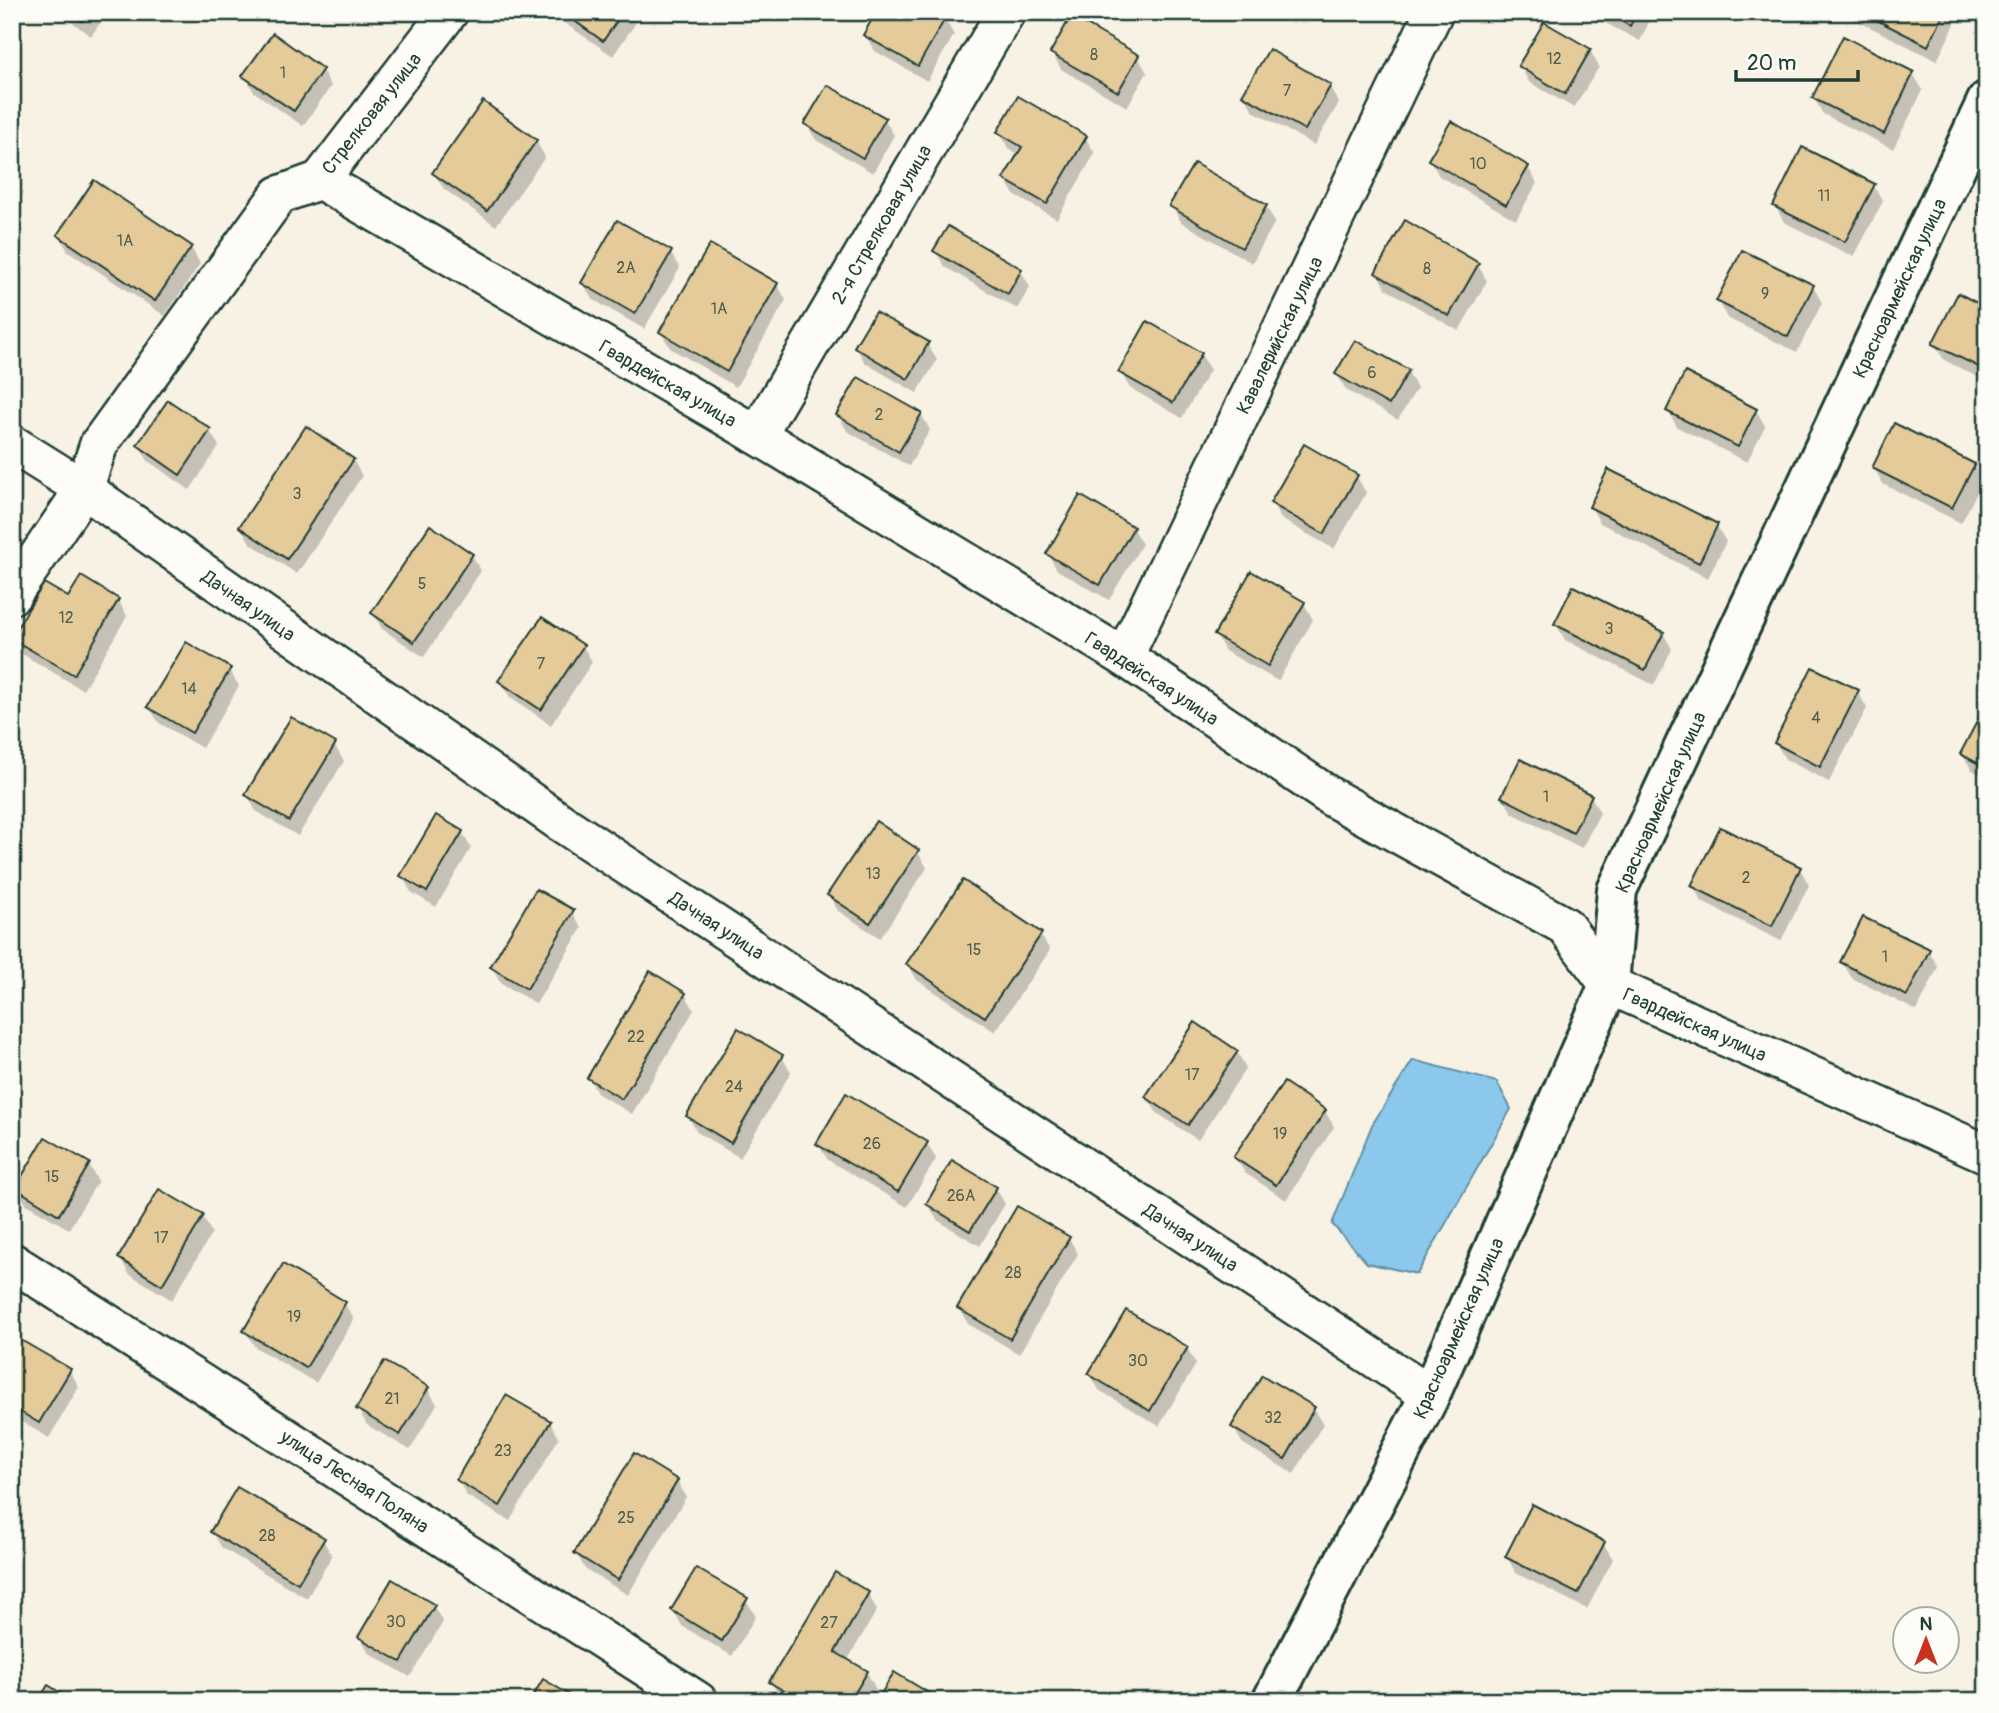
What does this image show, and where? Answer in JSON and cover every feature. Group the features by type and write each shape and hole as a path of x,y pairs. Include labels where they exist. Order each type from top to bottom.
{"street":[{"name":"Стрелковая улица","path":"320,180 449,12"},
{"name":"2-я Стрелковая улица","path":"757,435 1006,12"},
{"name":"Кавалерийская улица","path":"1124,657 1434,12"},
{"name":"Красноармейская улица","path":"1272,1701 1430,1395 1609,985 1617,890 1987,101"},
{"name":"Гвардейская улица","path":"320,180 757,435 1124,657 1331,797 1566,926 1609,985 1987,1154"},
{"path":"12,595 84,489 99,444 279,195 320,180"},
{"name":"Дачная улица","path":"12,444 84,489 560,822 1430,1395"},
{"name":"улица Лесная Поляна","path":"12,1262 698,1701"}],"water":[{"path":"1413,1060 1497,1082 1511,1109 1417,1274 1367,1263 1332,1224 1372,1125"}],"building":[{"path":"69,12 88,12 82,21"},
{"path":"562,12 623,12 603,41"},
{"path":"876,12 937,12 946,17 918,66 863,35"},
{"path":"1603,12 1637,12 1630,26"},
{"path":"1861,12 1945,12 1928,46"},
{"path":"1071,16 1139,55 1118,92 1050,53"},
{"path":"1544,22 1591,49 1565,94 1518,66"},
{"path":"273,33 323,69 294,111 242,76"},
{"path":"1843,36 1914,72 1884,134 1812,98"},
{"path":"1269,49 1331,85 1305,130 1242,95"},
{"path":"827,85 886,118 863,158 804,124"},
{"path":"1018,96 1087,136 1047,204 1003,179 1022,147 997,132"},
{"path":"483,101 537,140 487,211 432,173"},
{"path":"1451,121 1529,166 1506,205 1428,160"},
{"path":"1802,147 1875,184 1845,242 1773,206"},
{"path":"1194,163 1267,205 1242,248 1169,206"},
{"path":"94,180 192,246 155,301 57,235"},
{"path":"1987,193 1987,214 1978,210"},
{"path":"617,220 672,251 635,314 581,283"},
{"path":"1405,220 1479,263 1449,316 1375,273"},
{"path":"948,226 1022,269 1008,294 933,251"},
{"path":"710,244 778,283 727,372 659,332"},
{"path":"1742,250 1814,285 1788,337 1716,301"},
{"path":"1958,293 1987,308 1987,371 1932,344"},
{"path":"875,312 929,342 908,379 854,347"},
{"path":"1147,321 1202,353 1173,403 1118,372"},
{"path":"1355,340 1409,370 1389,405 1335,374"},
{"path":"1685,372 1757,409 1738,447 1666,411"},
{"path":"858,377 922,413 899,452 836,415"},
{"path":"168,400 211,429 180,475 137,445"},
{"path":"1894,423 1975,464 1952,508 1872,468"},
{"path":"306,426 354,459 287,559 239,527"},
{"path":"1304,444 1358,475 1324,534 1270,503"},
{"path":"1608,469 1718,524 1699,563 1589,507"},
{"path":"1080,495 1134,527 1100,585 1046,554"},
{"path":"430,525 473,554 414,642 371,613"},
{"path":"1251,571 1305,602 1268,666 1214,635"},
{"path":"81,576 119,599 74,675 12,639 12,636 44,583 68,597"},
{"path":"1573,586 1664,632 1645,670 1554,624"},
{"path":"542,617 584,645 541,710 498,681"},
{"path":"186,642 231,668 192,733 147,707"},
{"path":"1812,667 1859,690 1820,767 1774,743"},
{"path":"1983,710 1987,712 1987,768 1960,754"},
{"path":"291,717 336,743 289,821 245,795"},
{"path":"1520,759 1592,795 1573,833 1501,797"},
{"path":"436,815 463,831 427,892 400,876"},
{"path":"876,821 919,850 870,923 827,895"},
{"path":"1720,827 1801,867 1772,926 1691,886"},
{"path":"963,880 1042,933 985,1017 906,964"},
{"path":"536,889 574,910 527,989 490,967"},
{"path":"1863,917 1930,949 1907,996 1840,962"},
{"path":"650,971 686,993 622,1099 587,1078"},
{"path":"1195,1022 1238,1051 1188,1125 1145,1097"},
{"path":"738,1028 783,1055 731,1143 686,1116"},
{"path":"1284,1082 1326,1110 1276,1185 1233,1157"},
{"path":"846,1093 928,1142 898,1192 816,1144"},
{"path":"45,1137 90,1163 59,1215 15,1188"},
{"path":"952,1160 997,1187 970,1231 926,1204"},
{"path":"159,1189 204,1215 162,1285 118,1258"},
{"path":"1017,1206 1070,1237 1010,1339 957,1308"},
{"path":"283,1264 346,1302 306,1368 243,1331"},
{"path":"1126,1310 1188,1347 1150,1411 1088,1374"},
{"path":"12,1335 71,1369 39,1423 12,1407"},
{"path":"384,1361 429,1387 400,1435 356,1409"},
{"path":"1262,1375 1315,1407 1285,1459 1231,1427"},
{"path":"506,1395 551,1421 500,1506 456,1480"},
{"path":"634,1453 678,1480 618,1580 574,1553"},
{"path":"237,1487 325,1538 298,1583 210,1532"},
{"path":"1532,1504 1605,1542 1578,1594 1505,1557"},
{"path":"696,1568 748,1598 722,1641 671,1610"},
{"path":"835,1572 869,1592 835,1652 868,1671 850,1701 801,1701 769,1682"},
{"path":"392,1579 435,1605 401,1662 358,1637"},
{"path":"894,1672 942,1701 877,1701"},
{"path":"543,1679 580,1701 530,1701"},
{"path":"48,1685 74,1701 38,1701"}]}
